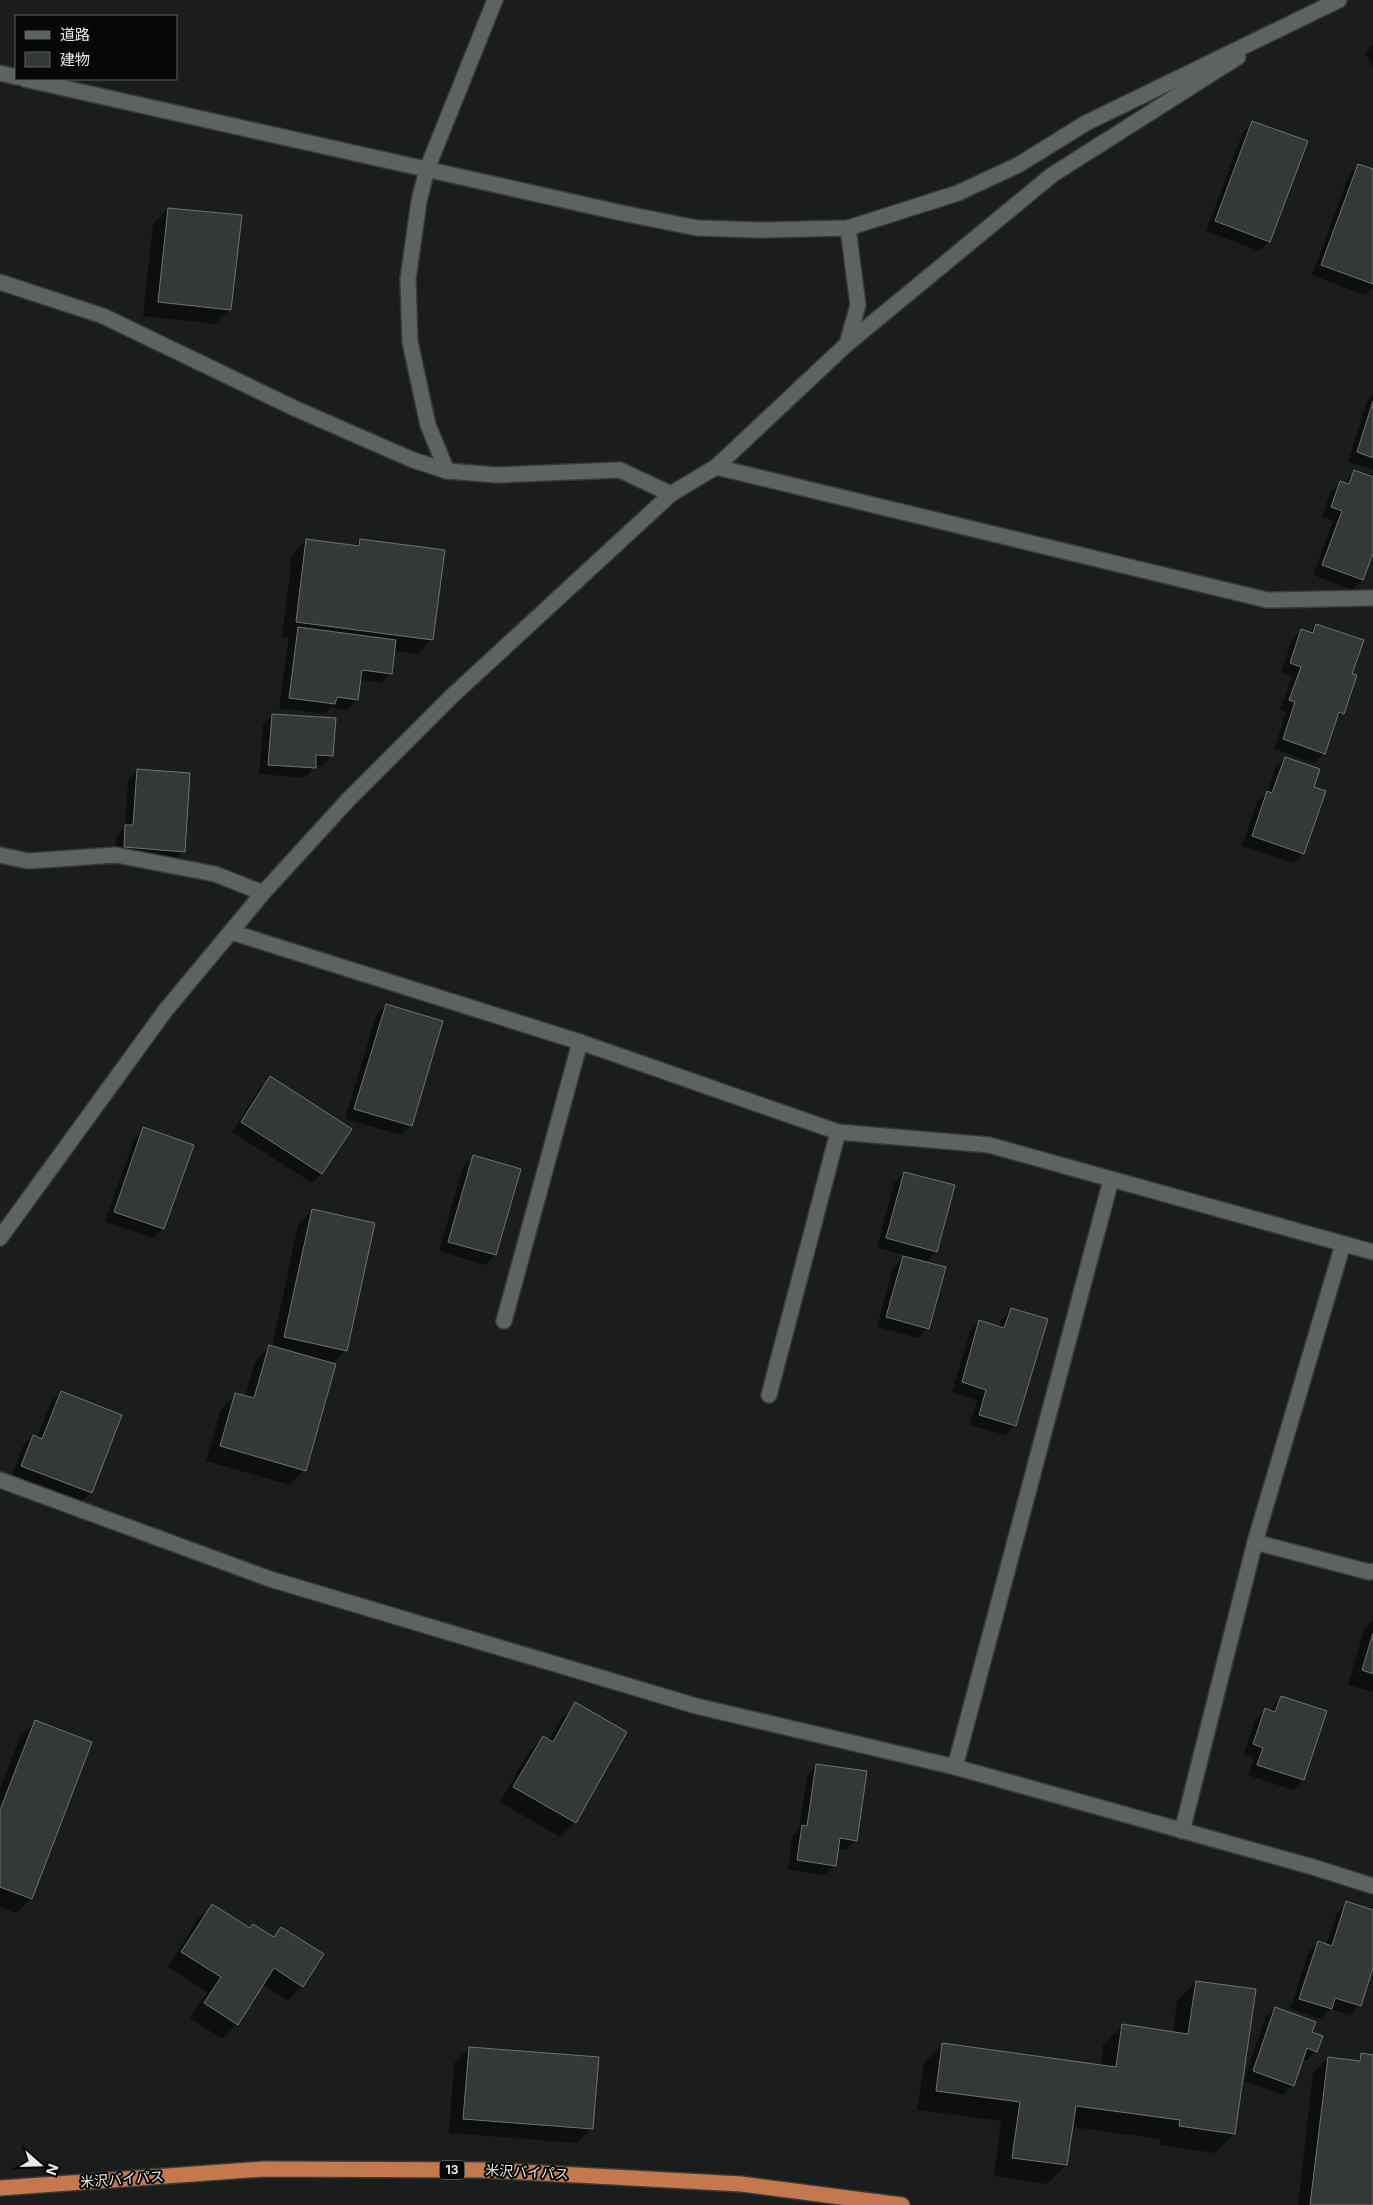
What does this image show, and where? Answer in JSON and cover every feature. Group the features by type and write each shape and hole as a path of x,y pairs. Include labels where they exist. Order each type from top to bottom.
{"highway":[{"name":"米沢バイパス","path":"0,2188 263,2170 485,2170 741,2184 902,2205"}],"street":[{"path":"446,471 428,425 410,342 408,279 419,201 427,169 495,0"},
{"path":"0,1238 165,1011 263,893 348,800 452,696 671,494 716,467 847,344 1052,175 1304,16 1308,0"},
{"path":"28,80 622,214 696,228 760,230 848,228 958,194 1018,165 1086,122 1339,0"},
{"path":"0,73 15,77"},
{"path":"847,344 858,305 848,228"},
{"path":"0,282 103,316 294,408 412,460 446,471 497,475 620,470 671,494"},
{"path":"716,467 1267,600 1373,598"},
{"path":"0,855 28,861 116,854 215,874 263,893"},
{"path":"231,932 580,1042 838,1132 989,1145 1373,1252"},
{"path":"504,1321 580,1042"},
{"path":"769,1395 838,1132"},
{"path":"955,1767 1111,1180"},
{"path":"1182,1831 1255,1542 1343,1244"},
{"path":"0,1480 280,1582 696,1706 955,1767 1373,1886"},
{"path":"1255,1542 1369,1572 1373,1571"}],"building":[{"path":"1252,121 1308,141 1270,242 1215,221"},
{"path":"1358,164 1373,169 1373,284 1321,265"},
{"path":"168,208 242,215 231,310 158,302"},
{"path":"1373,401 1373,458 1357,452"},
{"path":"1354,470 1373,477 1373,553 1363,580 1322,565 1342,511 1331,507 1340,481 1349,484"},
{"path":"306,539 359,546 360,539 445,550 433,640 296,622"},
{"path":"1316,624 1364,640 1352,674 1357,675 1344,714 1339,712 1325,754 1283,739 1295,702 1289,700 1301,667 1290,663 1301,629 1313,633"},
{"path":"298,627 396,640 392,674 362,670 358,700 337,697 335,704 289,698"},
{"path":"272,714 336,718 333,756 316,755 316,768 268,765"},
{"path":"1285,757 1320,769 1314,787 1326,791 1304,854 1252,836 1267,791 1272,793"},
{"path":"137,769 190,773 185,852 124,847 125,825 133,825"},
{"path":"386,1004 443,1021 412,1126 354,1109"},
{"path":"270,1076 352,1129 322,1174 241,1122"},
{"path":"143,1127 194,1145 164,1229 114,1212"},
{"path":"473,1155 521,1169 496,1255 448,1242"},
{"path":"904,1172 955,1185 937,1252 886,1238"},
{"path":"312,1209 375,1223 347,1351 284,1337"},
{"path":"903,1256 946,1267 929,1329 886,1317"},
{"path":"1011,1308 1048,1319 1016,1426 979,1415 986,1390 962,1382 979,1320 1004,1328"},
{"path":"269,1345 336,1364 306,1471 220,1446 235,1393 254,1398"},
{"path":"61,1391 122,1415 92,1493 21,1466 33,1435 42,1439"},
{"path":"1373,1633 1373,1674 1362,1670"},
{"path":"1281,1696 1327,1711 1304,1780 1257,1765 1263,1748 1253,1744 1265,1708 1275,1712"},
{"path":"575,1702 627,1732 576,1823 513,1787 543,1736 553,1742"},
{"path":"35,1720 92,1742 32,1899 0,1887 0,1810"},
{"path":"816,1764 867,1771 857,1841 840,1838 836,1866 797,1860 802,1825 807,1826"},
{"path":"1346,1901 1373,1910 1373,1968 1361,2006 1335,1998 1332,2009 1299,1999 1318,1941 1332,1946"},
{"path":"212,1904 250,1928 253,1924 274,1937 281,1927 324,1954 303,1987 274,1968 238,2025 204,2003 221,1977 181,1952"},
{"path":"1196,1981 1256,1989 1235,2134 1179,2126 1180,2120 1076,2106 1067,2165 1012,2158 1020,2102 936,2091 942,2043 1116,2067 1122,2024 1188,2034"},
{"path":"1275,2007 1316,2022 1312,2032 1323,2036 1317,2052 1307,2048 1294,2086 1253,2071"},
{"path":"469,2047 599,2057 593,2129 463,2119"},
{"path":"1361,2053 1373,2055 1373,2205 1310,2205 1328,2057 1360,2061"}]}
